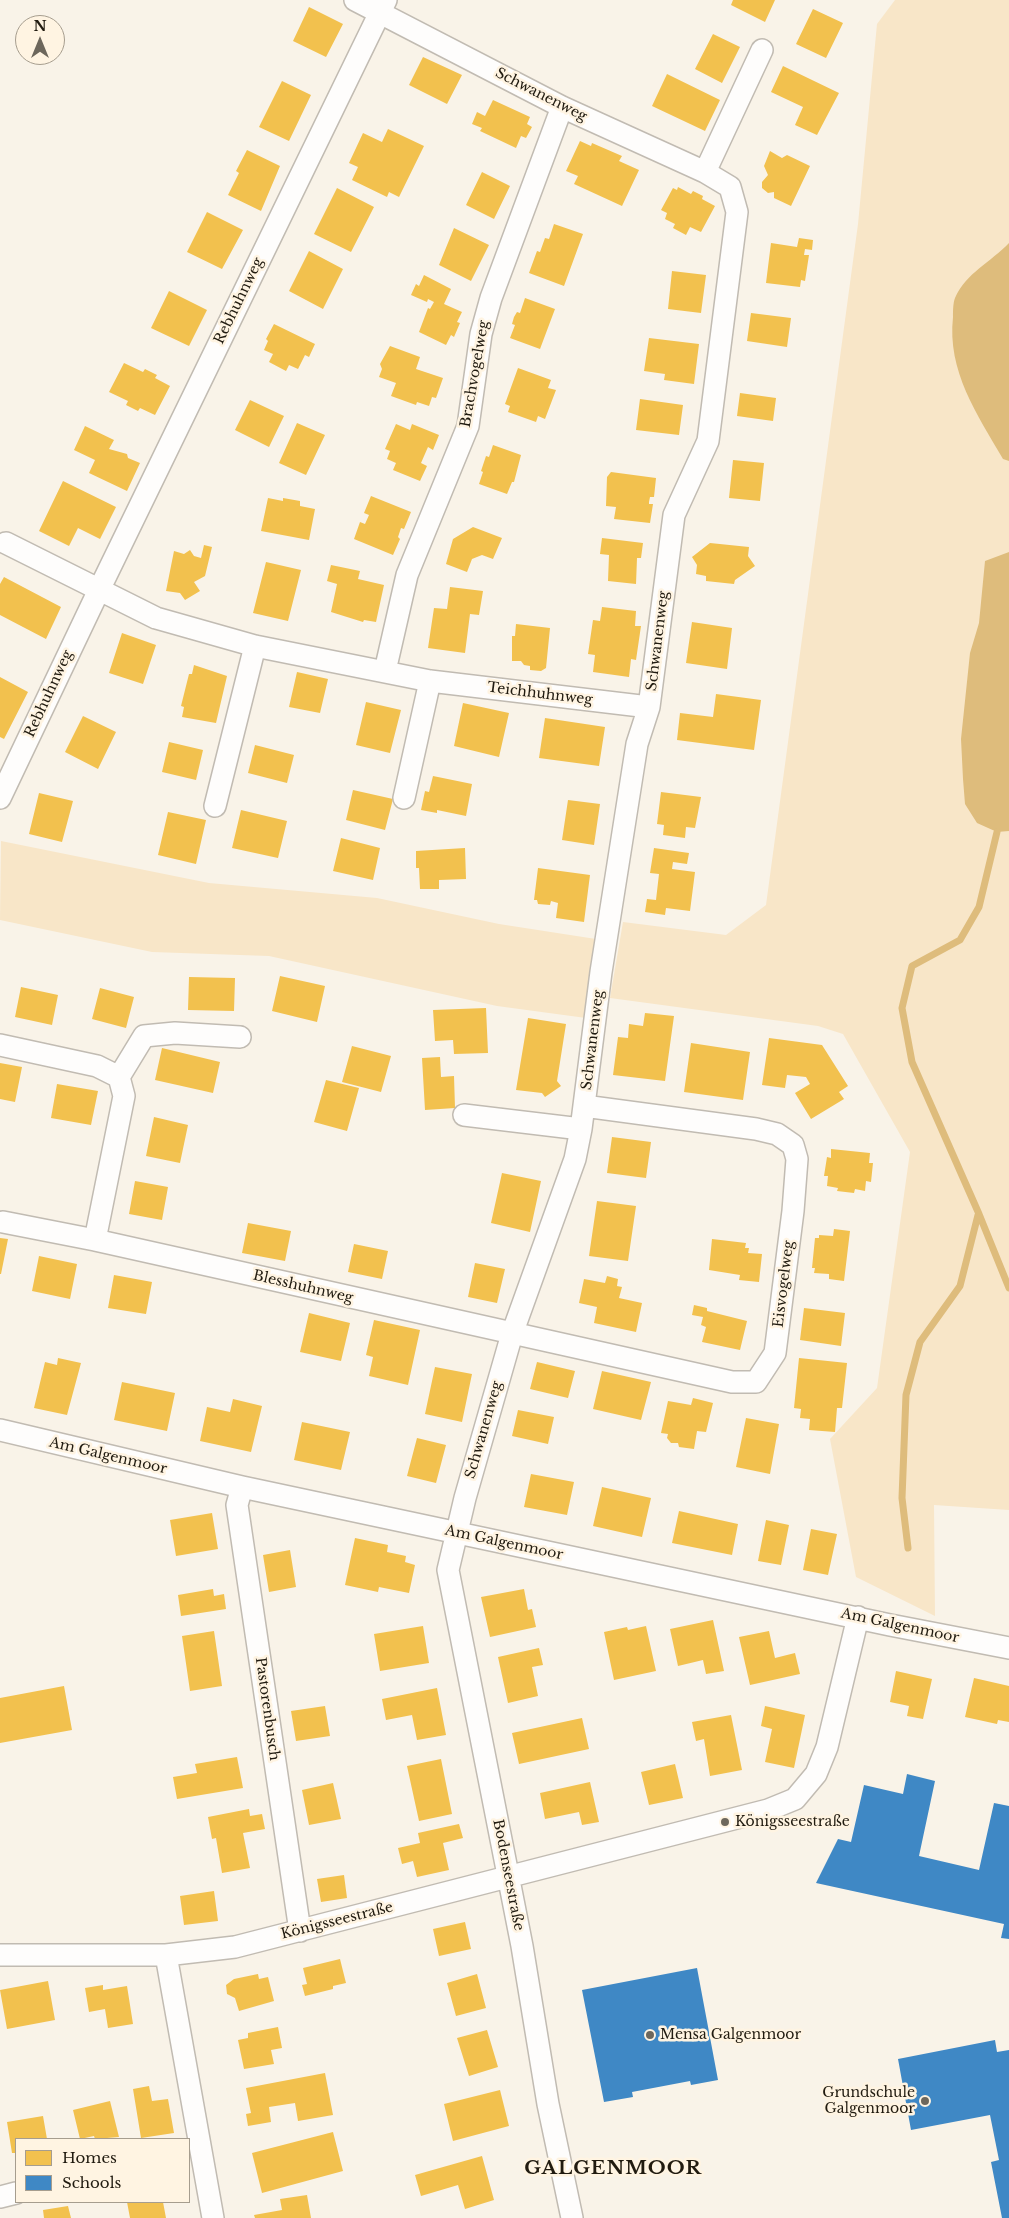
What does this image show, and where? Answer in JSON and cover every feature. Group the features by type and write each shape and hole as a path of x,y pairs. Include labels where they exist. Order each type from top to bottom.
{"street":[{"path":"355,0 384,6"},
{"name":"Schwanenweg","path":"384,6 562,107 705,172 730,187 737,212 708,441 674,515 649,708 637,744 601,972 581,1129 575,1159 512,1334 456,1533"},
{"name":"Rebhuhnweg","path":"0,798 99,590 384,6"},
{"path":"705,172 762,50"},
{"name":"Brachvogelweg","path":"385,671 407,575 468,426 480,334 490,298 562,107"},
{"path":"6,542 99,590"},
{"name":"Teichhuhnweg","path":"99,590 156,618 255,646 385,671 430,682 649,708"},
{"path":"215,806 255,646"},
{"path":"404,798 430,682"},
{"path":"95,1240 124,1096 119,1077 144,1036 175,1033 240,1037"},
{"path":"0,1045 98,1066 119,1077"},
{"name":"Eisvogelweg","path":"512,1334 732,1382 756,1382 775,1353 793,1211 797,1159 793,1146 777,1134 756,1129 584,1106"},
{"path":"464,1115 581,1129"},
{"name":"Blesshuhnweg","path":"3,1222 95,1240 512,1334"},
{"name":"Am Galgenmoor","path":"0,1430 242,1488 1009,1648"},
{"name":"Pastorenbusch","path":"242,1488 237,1505 300,1931"},
{"name":"Bodenseestraße","path":"456,1533 448,1570 522,1946 548,2104 572,2218"},
{"name":"Königsseestraße","path":"0,1955 166,1955 235,1947 768,1810 795,1799 816,1774 827,1747 858,1617"},
{"path":"166,1955 195,2158 213,2218"},
{"path":"0,2197 15,2193"}],"shaded area":[{"path":"895,0 1009,0 1009,1510 934,1505 935,1616 856,1577 830,1439 877,1388 910,1152 843,1034 818,1026 610,998 623,922 726,935 766,905 858,224 877,24"},
{"path":"1009,243 1009,461 1003,459 974,409 959,374 952,337 954,302 960,289 972,275"},
{"path":"1009,552 1009,831 997,832 977,823 965,804 961,739 970,653 979,623 985,561"},
{"path":"1,841 209,883 377,898 499,924 596,939 586,1018 497,1006 269,956 152,952 0,920"}],"building: Homes":[{"path":"733,0 775,0 765,22 731,5"},
{"path":"309,7 343,24 326,57 293,41"},
{"path":"813,9 843,23 826,58 796,44"},
{"path":"713,34 740,47 722,83 695,69"},
{"path":"423,57 462,75 447,104 409,85"},
{"path":"783,66 839,93 817,135 795,125 803,107 771,92"},
{"path":"667,74 720,100 705,131 652,106"},
{"path":"282,81 311,95 289,141 259,127"},
{"path":"493,100 530,117 527,124 532,127 526,138 521,136 516,148 480,131 482,128 472,124 477,112 485,116"},
{"path":"388,129 424,146 399,197 389,192 387,197 352,180 358,167 349,163 363,133 382,142"},
{"path":"580,141 591,146 592,143 622,156 619,161 639,170 622,206 574,184 578,176 566,171"},
{"path":"247,150 280,166 261,211 228,195 239,173 236,171"},
{"path":"770,151 782,158 787,155 810,166 791,206 774,198 774,192 768,193 762,188 762,182 768,175 764,166"},
{"path":"482,172 510,186 494,219 466,205"},
{"path":"678,187 691,194 693,191 703,196 702,199 715,206 701,232 690,227 686,235 673,228 675,224 665,219 667,213 661,210 673,188 677,190"},
{"path":"337,188 374,207 351,252 314,234"},
{"path":"207,212 243,230 222,269 187,252"},
{"path":"554,224 583,234 564,286 529,273 537,251 540,252 545,238 549,239"},
{"path":"454,228 489,245 471,281 439,265"},
{"path":"799,238 813,240 812,250 805,249 804,255 809,255 805,281 801,280 800,287 766,283 771,243 797,247"},
{"path":"309,251 343,269 323,309 289,291"},
{"path":"672,271 706,275 701,313 668,309"},
{"path":"424,275 451,289 444,304 462,312 457,322 460,323 454,337 451,335 446,345 419,332 428,308 430,309 434,302 428,299 427,302 411,295 416,284 419,286"},
{"path":"169,291 207,310 189,346 151,328"},
{"path":"525,298 555,309 540,349 510,338 515,325 512,324 514,317 517,312 520,313"},
{"path":"751,313 791,318 787,347 747,341"},
{"path":"274,324 315,344 309,357 305,355 298,369 289,365 286,371 269,362 273,354 264,350 268,341 266,339"},
{"path":"649,338 699,344 694,384 664,380 665,374 644,371"},
{"path":"390,346 420,357 416,369 443,378 436,398 432,397 429,406 417,402 416,405 391,396 396,383 379,377 382,369 380,364"},
{"path":"124,363 143,372 145,369 157,375 155,378 170,386 155,415 140,408 138,411 126,405 128,401 109,392"},
{"path":"518,368 551,380 548,388 556,390 545,419 538,416 536,422 508,412 510,406 505,404"},
{"path":"740,393 776,398 773,421 737,416"},
{"path":"640,399 683,405 679,435 636,430"},
{"path":"250,400 284,416 269,447 235,430"},
{"path":"297,423 325,435 306,475 279,463"},
{"path":"396,424 410,430 412,424 439,435 433,450 428,447 421,463 427,466 420,481 393,470 396,463 387,459 390,451 385,449"},
{"path":"85,426 114,440 109,449 127,454 128,458 140,463 127,491 89,473 95,460 74,450"},
{"path":"493,445 521,455 514,482 512,482 507,494 479,484 486,456 489,457"},
{"path":"733,460 764,463 760,501 729,498"},
{"path":"611,472 656,478 654,497 650,497 649,502 649,504 653,504 650,523 614,519 616,507 606,506 607,477"},
{"path":"63,481 116,507 100,539 78,528 69,546 39,531"},
{"path":"371,496 411,512 404,529 401,528 398,537 400,539 393,555 354,539 360,522 365,524 369,515 364,513"},
{"path":"268,498 283,501 283,498 300,501 300,506 315,509 309,540 261,531"},
{"path":"473,527 502,538 493,559 482,555 472,559 467,572 446,564 453,539"},
{"path":"602,538 643,543 641,558 637,558 636,584 608,581 609,555 600,554"},
{"path":"710,543 749,547 748,556 755,566 735,580 734,584 706,581 706,576 696,574 697,565 692,557"},
{"path":"204,545 212,547 205,576 194,582 200,591 185,600 180,593 166,591 174,551 184,554 190,550 194,556 201,558"},
{"path":"266,562 301,570 288,621 253,613"},
{"path":"331,565 360,571 358,579 384,585 376,622 364,620 363,622 331,612 337,584 327,581"},
{"path":"4,577 61,607 46,639 0,615 0,584"},
{"path":"450,587 483,591 479,615 470,614 465,653 428,648 434,608 447,609"},
{"path":"602,607 636,611 635,626 641,626 636,660 631,659 629,677 593,672 595,655 588,654 593,620 600,621"},
{"path":"692,622 732,628 727,669 686,663"},
{"path":"516,624 550,628 546,668 541,671 530,670 530,666 524,665 521,661 512,661 512,636 515,636"},
{"path":"122,633 156,645 143,684 109,673"},
{"path":"194,665 227,676 216,723 182,717 184,707 181,706 189,674 192,674"},
{"path":"297,672 328,679 320,713 289,707"},
{"path":"0,677 28,692 4,739 0,737"},
{"path":"716,694 761,700 754,750 677,740 680,713 713,717"},
{"path":"366,702 401,710 390,753 356,745"},
{"path":"463,703 509,713 499,757 454,746"},
{"path":"83,716 116,732 98,769 65,752"},
{"path":"545,718 605,727 599,766 539,758"},
{"path":"169,742 203,750 196,780 162,772"},
{"path":"255,745 294,755 287,783 248,773"},
{"path":"433,776 472,784 466,816 437,810 437,813 421,810 425,791 429,792"},
{"path":"353,790 393,799 385,830 346,820"},
{"path":"661,792 701,797 695,828 686,827 685,838 663,835 664,825 657,824"},
{"path":"39,793 73,801 62,842 29,834"},
{"path":"568,800 600,804 594,845 562,840"},
{"path":"241,810 287,821 278,858 232,848"},
{"path":"168,812 206,820 196,864 158,855"},
{"path":"341,838 380,848 373,880 333,871"},
{"path":"465,848 466,879 439,880 439,889 420,889 419,868 416,868 416,851"},
{"path":"654,848 689,853 687,864 673,862 672,869 695,872 690,911 666,908 665,915 645,912 647,899 656,900 659,874 650,873"},
{"path":"538,868 590,875 584,922 556,918 558,903 551,901 550,905 538,904 537,900 534,900"},
{"path":"280,976 325,986 317,1022 272,1011"},
{"path":"189,977 235,978 234,1011 188,1010"},
{"path":"21,987 58,995 52,1025 15,1017"},
{"path":"100,988 134,997 126,1028 92,1019"},
{"path":"486,1008 488,1053 454,1054 453,1040 435,1041 433,1010"},
{"path":"645,1013 674,1016 665,1081 613,1075 618,1037 628,1038 629,1024 643,1026"},
{"path":"528,1018 566,1024 557,1081 561,1086 545,1097 542,1093 516,1090"},
{"path":"769,1038 822,1045 848,1086 839,1092 844,1099 811,1119 795,1093 810,1084 806,1077 787,1075 785,1088 762,1085"},
{"path":"691,1043 750,1052 743,1100 684,1092"},
{"path":"352,1046 391,1056 381,1092 342,1082"},
{"path":"162,1048 220,1062 213,1093 155,1080"},
{"path":"440,1057 441,1077 454,1076 455,1108 425,1110 422,1058"},
{"path":"0,1063 22,1067 15,1102 0,1099"},
{"path":"326,1080 359,1088 347,1131 314,1122"},
{"path":"57,1084 98,1091 91,1125 51,1118"},
{"path":"154,1117 188,1125 180,1163 146,1156"},
{"path":"612,1137 651,1142 646,1178 607,1173"},
{"path":"831,1149 870,1153 869,1163 873,1163 871,1182 866,1181 865,1191 855,1189 854,1193 837,1191 838,1188 827,1186 828,1176 824,1176 827,1157 831,1158"},
{"path":"502,1173 541,1181 530,1232 491,1223"},
{"path":"135,1181 168,1187 162,1220 129,1214"},
{"path":"597,1201 636,1206 628,1261 589,1256"},
{"path":"248,1223 291,1231 285,1261 242,1253"},
{"path":"834,1229 850,1231 844,1281 829,1279 829,1274 814,1273 815,1268 812,1268 815,1238 819,1238 819,1235 833,1236"},
{"path":"0,1238 8,1239 1,1274 0,1274"},
{"path":"712,1239 746,1243 745,1248 749,1248 748,1253 762,1254 759,1282 739,1280 740,1275 709,1270"},
{"path":"354,1244 388,1251 382,1279 348,1272"},
{"path":"39,1256 77,1264 70,1299 32,1291"},
{"path":"475,1263 505,1269 497,1303 468,1297"},
{"path":"114,1275 152,1282 146,1314 108,1308"},
{"path":"607,1276 618,1279 617,1286 622,1287 619,1298 642,1303 636,1332 594,1323 597,1307 579,1303 584,1279 605,1283"},
{"path":"694,1305 707,1308 707,1311 747,1321 740,1350 702,1342 706,1327 701,1325 703,1317 692,1315"},
{"path":"804,1308 845,1313 841,1346 800,1340"},
{"path":"309,1313 350,1323 341,1361 300,1352"},
{"path":"374,1320 420,1330 408,1385 369,1376 373,1357 366,1355"},
{"path":"58,1358 81,1363 67,1415 34,1408 45,1362 57,1365"},
{"path":"799,1358 847,1363 842,1408 837,1408 835,1432 809,1430 810,1419 800,1418 801,1409 794,1408"},
{"path":"537,1362 575,1371 568,1398 530,1389"},
{"path":"435,1367 472,1374 462,1422 425,1414"},
{"path":"602,1371 651,1382 641,1420 593,1409"},
{"path":"122,1382 175,1393 167,1431 114,1420"},
{"path":"693,1398 713,1403 706,1432 697,1431 694,1449 679,1447 678,1443 671,1443 667,1438 668,1434 661,1433 668,1401 691,1405"},
{"path":"233,1399 262,1406 251,1452 200,1441 207,1407 230,1412"},
{"path":"518,1410 554,1417 548,1444 512,1436"},
{"path":"746,1418 779,1424 770,1474 736,1467"},
{"path":"302,1422 350,1432 341,1470 294,1460"},
{"path":"417,1438 446,1445 436,1483 407,1476"},
{"path":"531,1474 574,1482 567,1515 524,1507"},
{"path":"602,1487 651,1498 642,1537 593,1526"},
{"path":"679,1511 738,1524 732,1555 672,1543"},
{"path":"212,1513 218,1549 176,1556 170,1520"},
{"path":"766,1520 789,1525 781,1565 758,1561"},
{"path":"811,1529 837,1534 828,1575 803,1570"},
{"path":"355,1538 388,1545 387,1552 406,1556 405,1562 415,1565 409,1593 379,1587 378,1592 345,1585"},
{"path":"290,1550 296,1587 269,1592 263,1555"},
{"path":"213,1589 214,1596 224,1594 226,1609 181,1616 178,1595"},
{"path":"524,1589 528,1610 532,1609 536,1627 490,1637 481,1597"},
{"path":"713,1620 724,1671 706,1674 703,1660 678,1666 670,1629"},
{"path":"423,1626 429,1663 380,1671 374,1634"},
{"path":"646,1626 656,1671 614,1680 604,1632 627,1627 628,1630"},
{"path":"214,1631 222,1686 190,1691 182,1636"},
{"path":"769,1631 775,1658 795,1653 800,1674 750,1685 739,1637"},
{"path":"539,1648 543,1665 532,1667 538,1696 508,1703 498,1657"},
{"path":"896,1671 932,1679 923,1719 907,1716 909,1706 890,1702"},
{"path":"974,1678 1009,1686 1009,1722 998,1720 997,1724 965,1717"},
{"path":"64,1686 72,1730 0,1743 0,1698"},
{"path":"437,1688 446,1735 417,1740 412,1715 386,1720 382,1699"},
{"path":"325,1706 330,1736 296,1741 291,1711"},
{"path":"765,1706 805,1715 794,1768 765,1762 772,1729 761,1726"},
{"path":"731,1715 742,1770 710,1776 704,1739 696,1741 692,1722"},
{"path":"582,1718 589,1749 519,1764 512,1733"},
{"path":"237,1757 243,1788 177,1799 173,1777 197,1773 195,1764"},
{"path":"441,1759 452,1814 419,1821 407,1766"},
{"path":"675,1764 683,1798 649,1805 641,1772"},
{"path":"590,1782 599,1822 582,1825 579,1812 545,1819 540,1793"},
{"path":"333,1783 341,1819 309,1825 302,1790"},
{"path":"249,1809 250,1816 262,1814 265,1829 243,1833 250,1868 222,1873 216,1838 212,1839 208,1817"},
{"path":"459,1824 463,1838 443,1843 449,1870 417,1877 413,1861 402,1864 398,1848 420,1843 418,1833"},
{"path":"344,1875 347,1898 321,1902 317,1879"},
{"path":"214,1891 218,1921 184,1925 180,1896"},
{"path":"465,1922 471,1949 439,1956 433,1929"},
{"path":"340,1959 346,1983 333,1986 333,1989 305,1996 302,1985 307,1984 303,1968"},
{"path":"258,1974 259,1979 268,1977 274,2001 239,2011 235,1998 227,1994 226,1985 234,1979"},
{"path":"477,1974 486,2008 456,2016 447,1983"},
{"path":"48,1981 55,2020 7,2029 0,1990"},
{"path":"103,1985 103,1990 127,1986 133,2024 108,2028 105,2009 89,2012 85,1988"},
{"path":"278,2027 282,2048 271,2050 274,2064 244,2069 238,2040 248,2038 248,2033"},
{"path":"487,2030 498,2067 469,2076 457,2038"},
{"path":"325,2073 333,2115 298,2121 295,2103 269,2107 271,2122 248,2126 246,2114 251,2113 246,2088"},
{"path":"149,2086 152,2101 168,2099 174,2133 141,2138 133,2089"},
{"path":"500,2090 509,2126 453,2141 444,2104"},
{"path":"110,2101 119,2137 95,2138 94,2136 80,2138 73,2110"},
{"path":"43,2116 47,2138 15,2138 15,2153 12,2153 7,2122"},
{"path":"333,2132 343,2171 262,2193 252,2153"},
{"path":"482,2156 494,2200 465,2209 458,2185 421,2196 415,2175"},
{"path":"307,2195 311,2218 255,2218 254,2215 282,2210 280,2199"},
{"path":"127,2203 163,2203 166,2218 130,2218"},
{"path":"68,2206 71,2218 44,2218 43,2210"}],"building: Schools":[{"path":"907,1774 935,1781 919,1856 979,1870 994,1803 1009,1806 1009,1939 1001,1938 1004,1924 816,1883 838,1839 851,1842 864,1785 903,1794"},
{"name":"Mensa Galgenmoor","path":"697,1968 718,2080 691,2085 690,2081 632,2092 633,2097 604,2102 582,1990"},
{"path":"995,2040 997,2052 1009,2050 1009,2218 1002,2218 991,2162 999,2160 990,2115 911,2130 898,2059"}],"waterway":[{"path":"997,832 979,907 960,940 912,966 902,1008 912,1062 979,1214 1009,1288"},
{"path":"908,1548 902,1498 906,1395 920,1342 960,1286 978,1215"}],"place":[{"name":"Königsseestraße","path":"725,1822"},
{"name":"Mensa Galgenmoor","path":"650,2035"},
{"name":"Grundschule Galgenmoor","path":"925,2101"}],"district":[{"name":"GALGENMOOR","path":"613,2169"}]}
